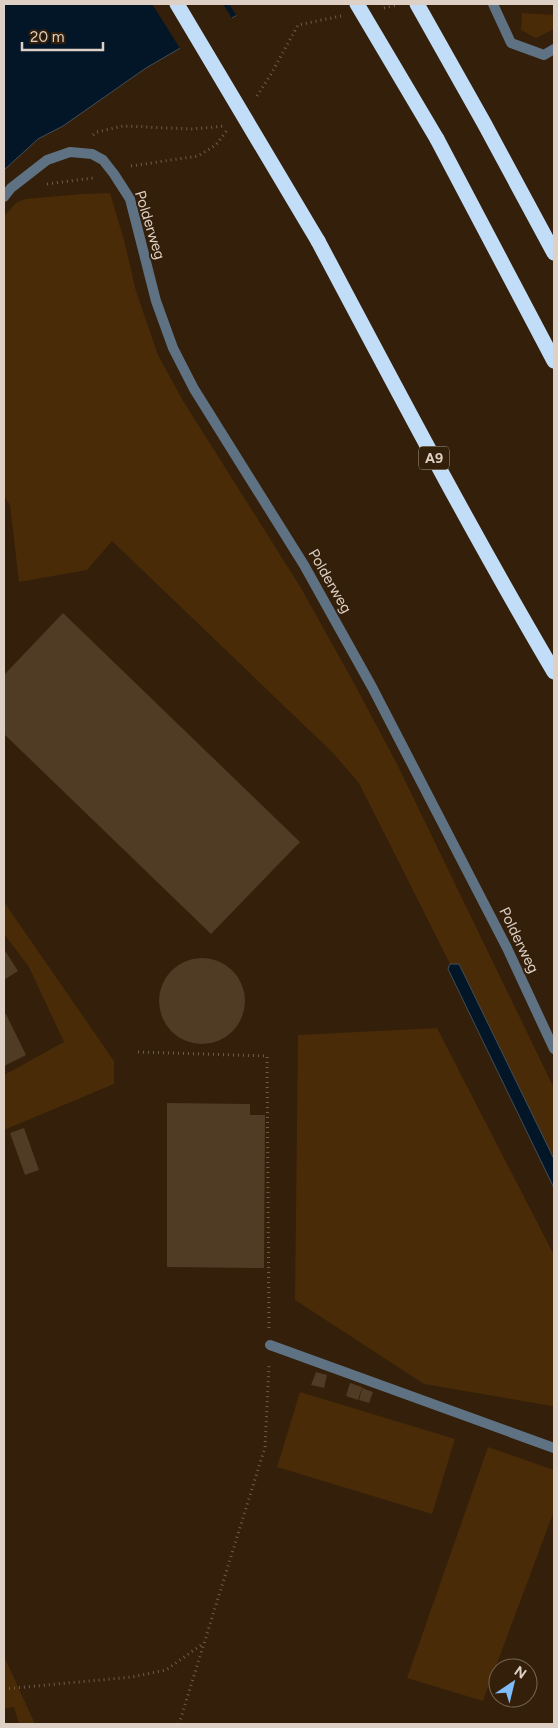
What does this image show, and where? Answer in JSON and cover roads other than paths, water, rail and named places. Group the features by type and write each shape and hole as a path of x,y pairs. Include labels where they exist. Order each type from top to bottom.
{"highway":[{"name":"A9","path":"177,4 318,241 418,430 514,604 554,672"},
{"path":"357,4 437,139 554,361"},
{"path":"418,4 554,253"}],"street":[{"path":"492,4 512,43 544,55 554,49"},
{"name":"Polderweg","path":"4,197 12,188 47,160 70,152 92,154 103,160 130,199 156,301 173,348 194,389 304,565 372,687 507,948 554,1048"},
{"path":"270,1344 554,1448"}],"water":[{"path":"4,4 284,4 239,14 146,68 63,126 38,139 4,170"},
{"path":"450,964 459,964 554,1159 554,1188 448,969"}]}
